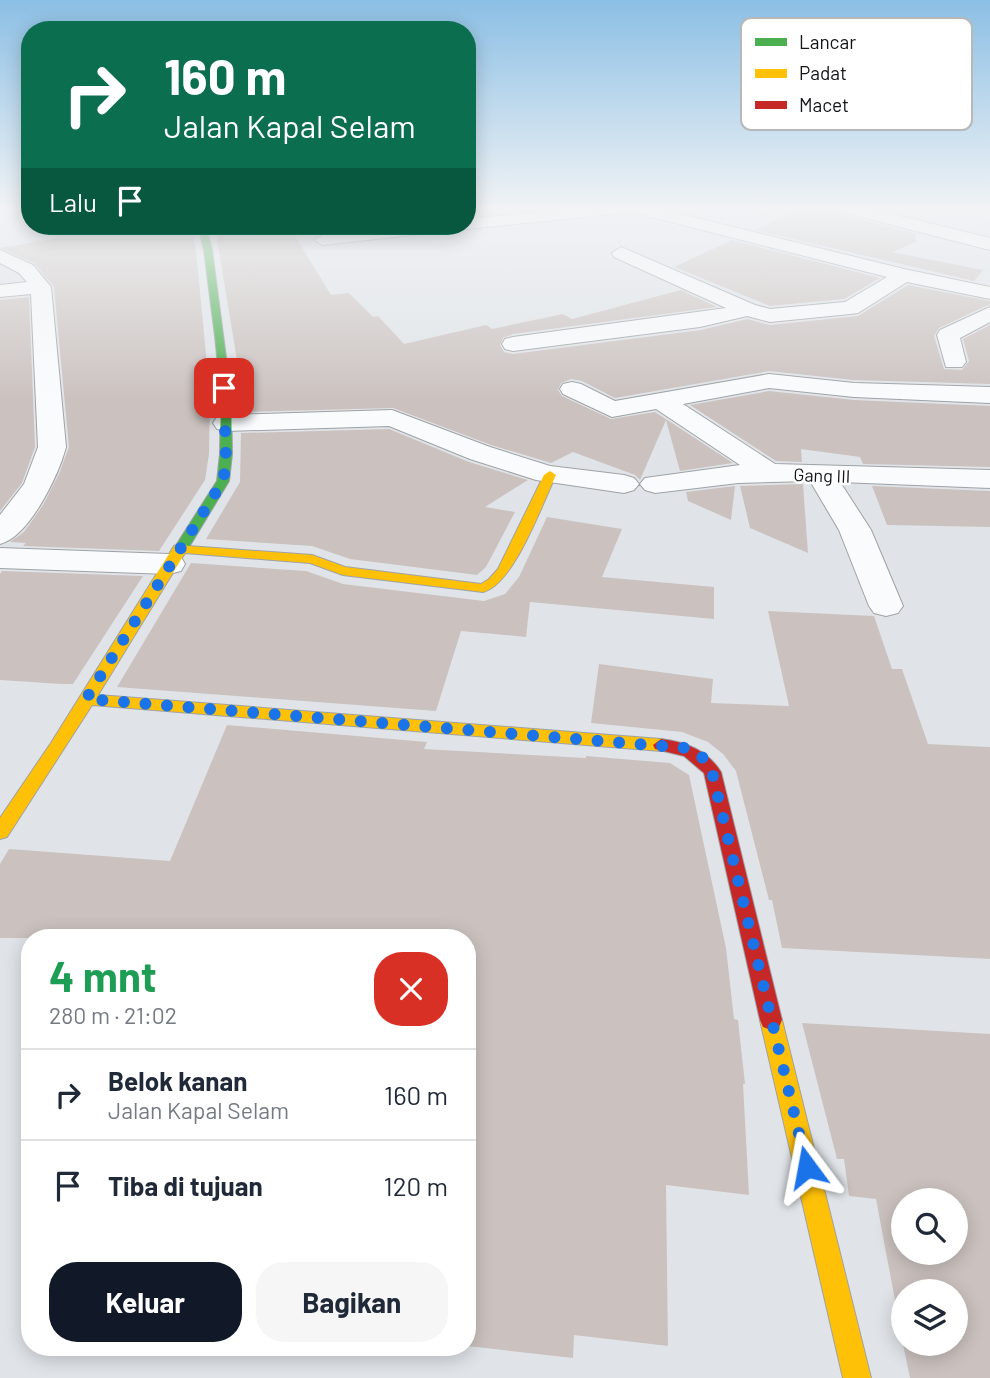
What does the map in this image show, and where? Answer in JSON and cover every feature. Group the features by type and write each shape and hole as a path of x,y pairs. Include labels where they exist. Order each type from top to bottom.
{"street":[{"path":"0,540 33,494 48,467 52,447 41,287 28,271"},
{"path":"0,832 223,481 226,423 210,271"},
{"path":"661,271 747,310 770,316 850,308 904,275"},
{"path":"889,271 990,293"},
{"path":"0,291 41,287"},
{"path":"513,344 700,320 747,310"},
{"path":"954,362 948,335 990,313"},
{"path":"572,390 612,409 769,381 854,390 990,396"},
{"path":"659,400 722,439 769,473"},
{"path":"226,423 392,418 480,453 550,475 624,484"},
{"name":"Gang III","path":"654,484 700,475 769,473 990,479"},
{"path":"0,540 174,557 312,559 343,571 488,588 496,583 504,570 550,475"},
{"path":"821,475 855,530 886,606"},
{"path":"86,699 671,746 688,748 703,758 712,772 857,1378"}],"building":[{"path":"41,271 198,271 210,396 209,454 205,480 159,551 23,546 26,543 10,542 24,532 43,505 69,447 54,287"},
{"path":"222,271 317,271 331,295 349,293 373,317 378,316 404,344 486,325 492,329 563,314 572,319 681,290 717,307 513,334 503,338 500,345 504,352 513,354 701,330 747,319 770,325 858,316 908,285 990,301 990,304 939,328 934,336 944,369 962,370 969,361 963,339 990,325 990,384 854,380 769,371 615,398 582,381 571,379 561,383 558,390 562,396 611,419 655,412 733,463 680,471 666,420 640,480 635,475 573,452 551,463 491,445 393,408 240,412 238,366"},
{"path":"685,271 854,271 880,278 844,299 770,306"},
{"path":"932,271 982,271 974,281"},
{"path":"29,297 35,447 22,483 0,511 0,300"},
{"path":"769,391 854,400 990,406 990,467 863,464 860,457 801,449 802,462 776,461 690,405"},
{"path":"389,429 469,462 528,480 485,507 515,512 486,567 477,575 350,559 312,546 206,539 240,482 241,433"},
{"path":"803,484 808,553 750,528 740,486"},
{"path":"735,486 731,520 688,501 686,492"},
{"path":"872,486 990,491 990,527 887,525"},
{"path":"547,517 622,529 602,577 714,587 714,619 530,602 526,637 461,631 436,711 117,687 191,563 306,571 343,584 484,601 505,594 519,577"},
{"path":"2,571 143,576 73,684 61,684 0,680"},
{"path":"768,611 874,616 892,669 902,669 928,744 990,747 990,959 782,948 772,900 769,900 736,771 723,754 708,742 682,732 591,723 599,664 713,679 711,703 789,706"},
{"path":"227,725 427,742 424,749 586,756 670,763 689,775 726,948 734,1019 738,1020 745,1084 749,1195 666,1185 668,1346 574,1335 573,1358 476,1347 476,929 21,929 21,938 0,938 0,864 9,849 170,861"},
{"path":"802,1023 990,1034 990,1378 910,1378 905,1356 968,1356 968,1279 891,1279 876,1199 849,1196 844,1159 837,1159"}],"traffic: fast":[{"path":"182,547 223,481 226,454 226,396 211,271"}],"traffic: slow":[{"path":"179,549 312,559 343,571 483,588 494,582 504,570 550,475"},
{"path":"0,832 57,747 182,547"},
{"path":"86,699 661,745"},
{"path":"771,1020 857,1378"}],"traffic: jam":[{"path":"661,745 690,752 702,760 712,772 771,1020"}],"route":[{"path":"224,388 226,463 223,481 86,699 688,748 703,758 712,772 807,1167"}]}
